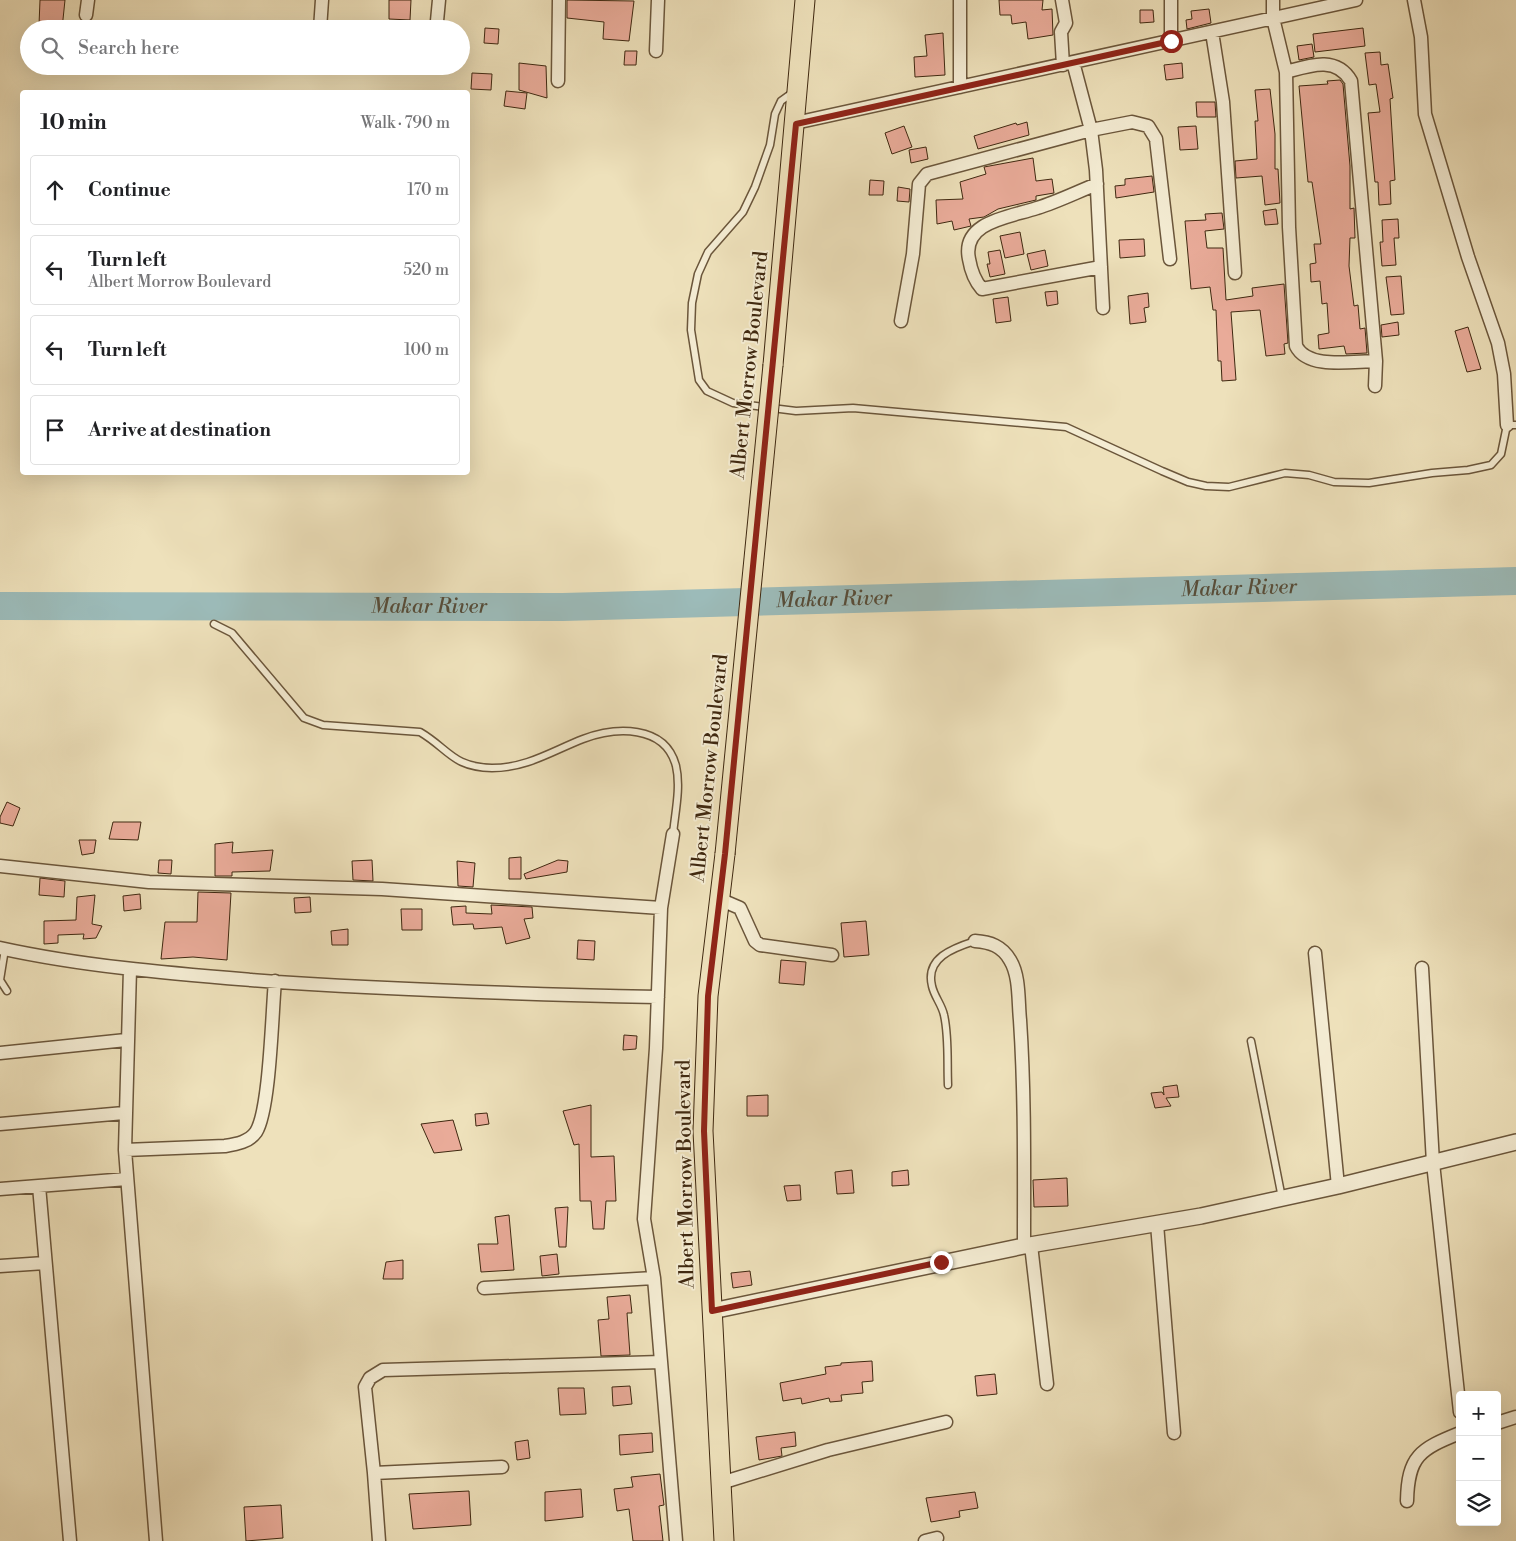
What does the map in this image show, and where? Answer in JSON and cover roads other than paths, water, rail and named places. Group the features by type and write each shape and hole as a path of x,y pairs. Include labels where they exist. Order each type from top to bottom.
{"main road":[{"name":"Albert Morrow Boulevard","path":"724,1541 704,1131 704,1074 708,996 725,854 773,366 796,124 805,0"}],"street":[{"path":"86,16 88,0"},
{"path":"321,20 322,0"},
{"path":"437,20 440,0"},
{"path":"558,81 559,0"},
{"path":"656,51 658,0"},
{"path":"960,0 960,87"},
{"path":"1062,0 1066,23 1061,32 1068,63 1091,130 1097,184 1103,308"},
{"path":"1171,0 1171,41"},
{"path":"1273,0 1273,18 1286,72 1289,227 1296,346 1305,357 1317,360 1376,361"},
{"path":"796,124 1356,0"},
{"path":"1414,0 1421,37 1425,114 1468,257 1498,343 1511,425"},
{"path":"1212,32 1223,102 1235,273"},
{"path":"1286,72 1312,64 1326,64 1336,66 1346,72 1350,81 1376,361 1375,386"},
{"path":"901,320 913,254 919,184 927,174 1091,130 1132,122 1143,123 1152,131 1156,139 1170,259"},
{"path":"1097,184 1037,208 979,228 970,239 967,250 972,275 982,289 1101,267"},
{"path":"673,834 661,908 649,1170 644,1218 654,1278 676,1541"},
{"path":"0,866 149,882 382,889 661,908"},
{"path":"720,899 740,908 755,941 760,945 832,954"},
{"path":"975,941 990,942 1001,950 1010,960 1018,988 1028,1245 1047,1384"},
{"path":"2,948 130,969 274,981 444,992 658,997"},
{"path":"1315,953 1338,1186"},
{"path":"1422,968 1433,1163 1458,1391"},
{"path":"130,969 126,1040 125,1150 156,1541"},
{"path":"125,1150 225,1146 241,1143 254,1134 261,1122 266,1090 274,981"},
{"path":"0,1053 126,1040"},
{"path":"0,1124 124,1113"},
{"path":"712,1311 1028,1245 1157,1224 1282,1198 1516,1142"},
{"path":"0,1189 127,1179"},
{"path":"39,1186 70,1541"},
{"path":"1157,1224 1174,1433"},
{"path":"0,1266 45,1263"},
{"path":"484,1288 654,1278"},
{"path":"379,1541 365,1387 370,1378 383,1370 661,1362"},
{"path":"1501,1422 1516,1418"},
{"path":"721,1483 828,1450 946,1422"},
{"path":"1407,1501 1407,1484 1414,1460 1426,1448 1456,1435"},
{"path":"374,1473 502,1467"}],"lane":[{"path":"798,90 781,101 775,114 770,145 755,187 743,212 708,252 698,274 692,303 691,330 699,380 707,391 733,403 796,411 853,408 1066,427 1170,475 1206,486 1229,487 1284,473 1309,475 1334,482 1369,483 1432,473 1468,470 1491,465 1501,454 1511,425"},
{"path":"214,624 232,633 304,718 323,725 420,732 431,738 457,761 474,766 512,766 540,759 582,739 610,732 629,730 652,735 671,751 676,767 678,785 673,834"},
{"path":"948,1085 946,1027 944,1013 931,985 932,969 940,956 955,947 975,941"},
{"path":"2,948 0,980 8,991"},
{"path":"1251,1041 1282,1198"}],"waterway":[{"name":"Makar River","path":"0,606 563,607 1516,581"}]}
